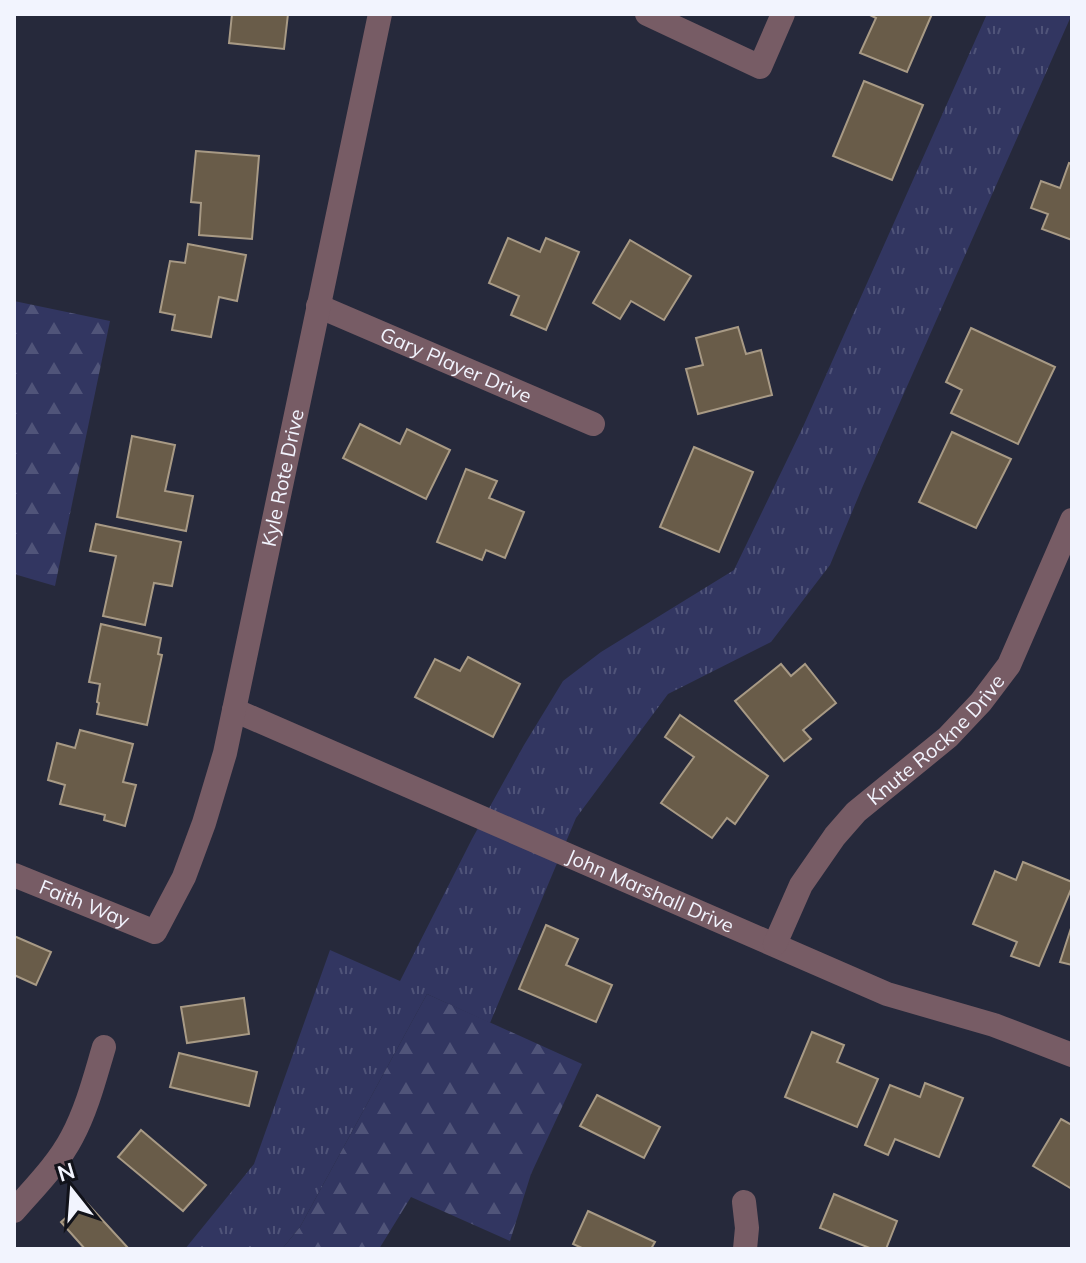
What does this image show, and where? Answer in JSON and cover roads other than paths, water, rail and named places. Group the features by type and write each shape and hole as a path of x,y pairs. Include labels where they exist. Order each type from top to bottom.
{"street":[{"name":"Kyle Rote Drive","path":"155,932 184,877 225,753 380,14"},
{"path":"647,14 760,67 783,14"},
{"name":"Gary Player Drive","path":"318,306 593,424"},
{"name":"Knute Rockne Drive","path":"775,944 801,885 835,836 856,812 948,737 981,702 1009,665 1072,520"},
{"name":"John Marshall Drive","path":"234,710 887,994 994,1025 1072,1055"},
{"name":"Faith Way","path":"14,875 155,932"},
{"path":"14,1211 72,1138 93,1086 104,1047"},
{"path":"744,1202 747,1228 745,1249"}]}
